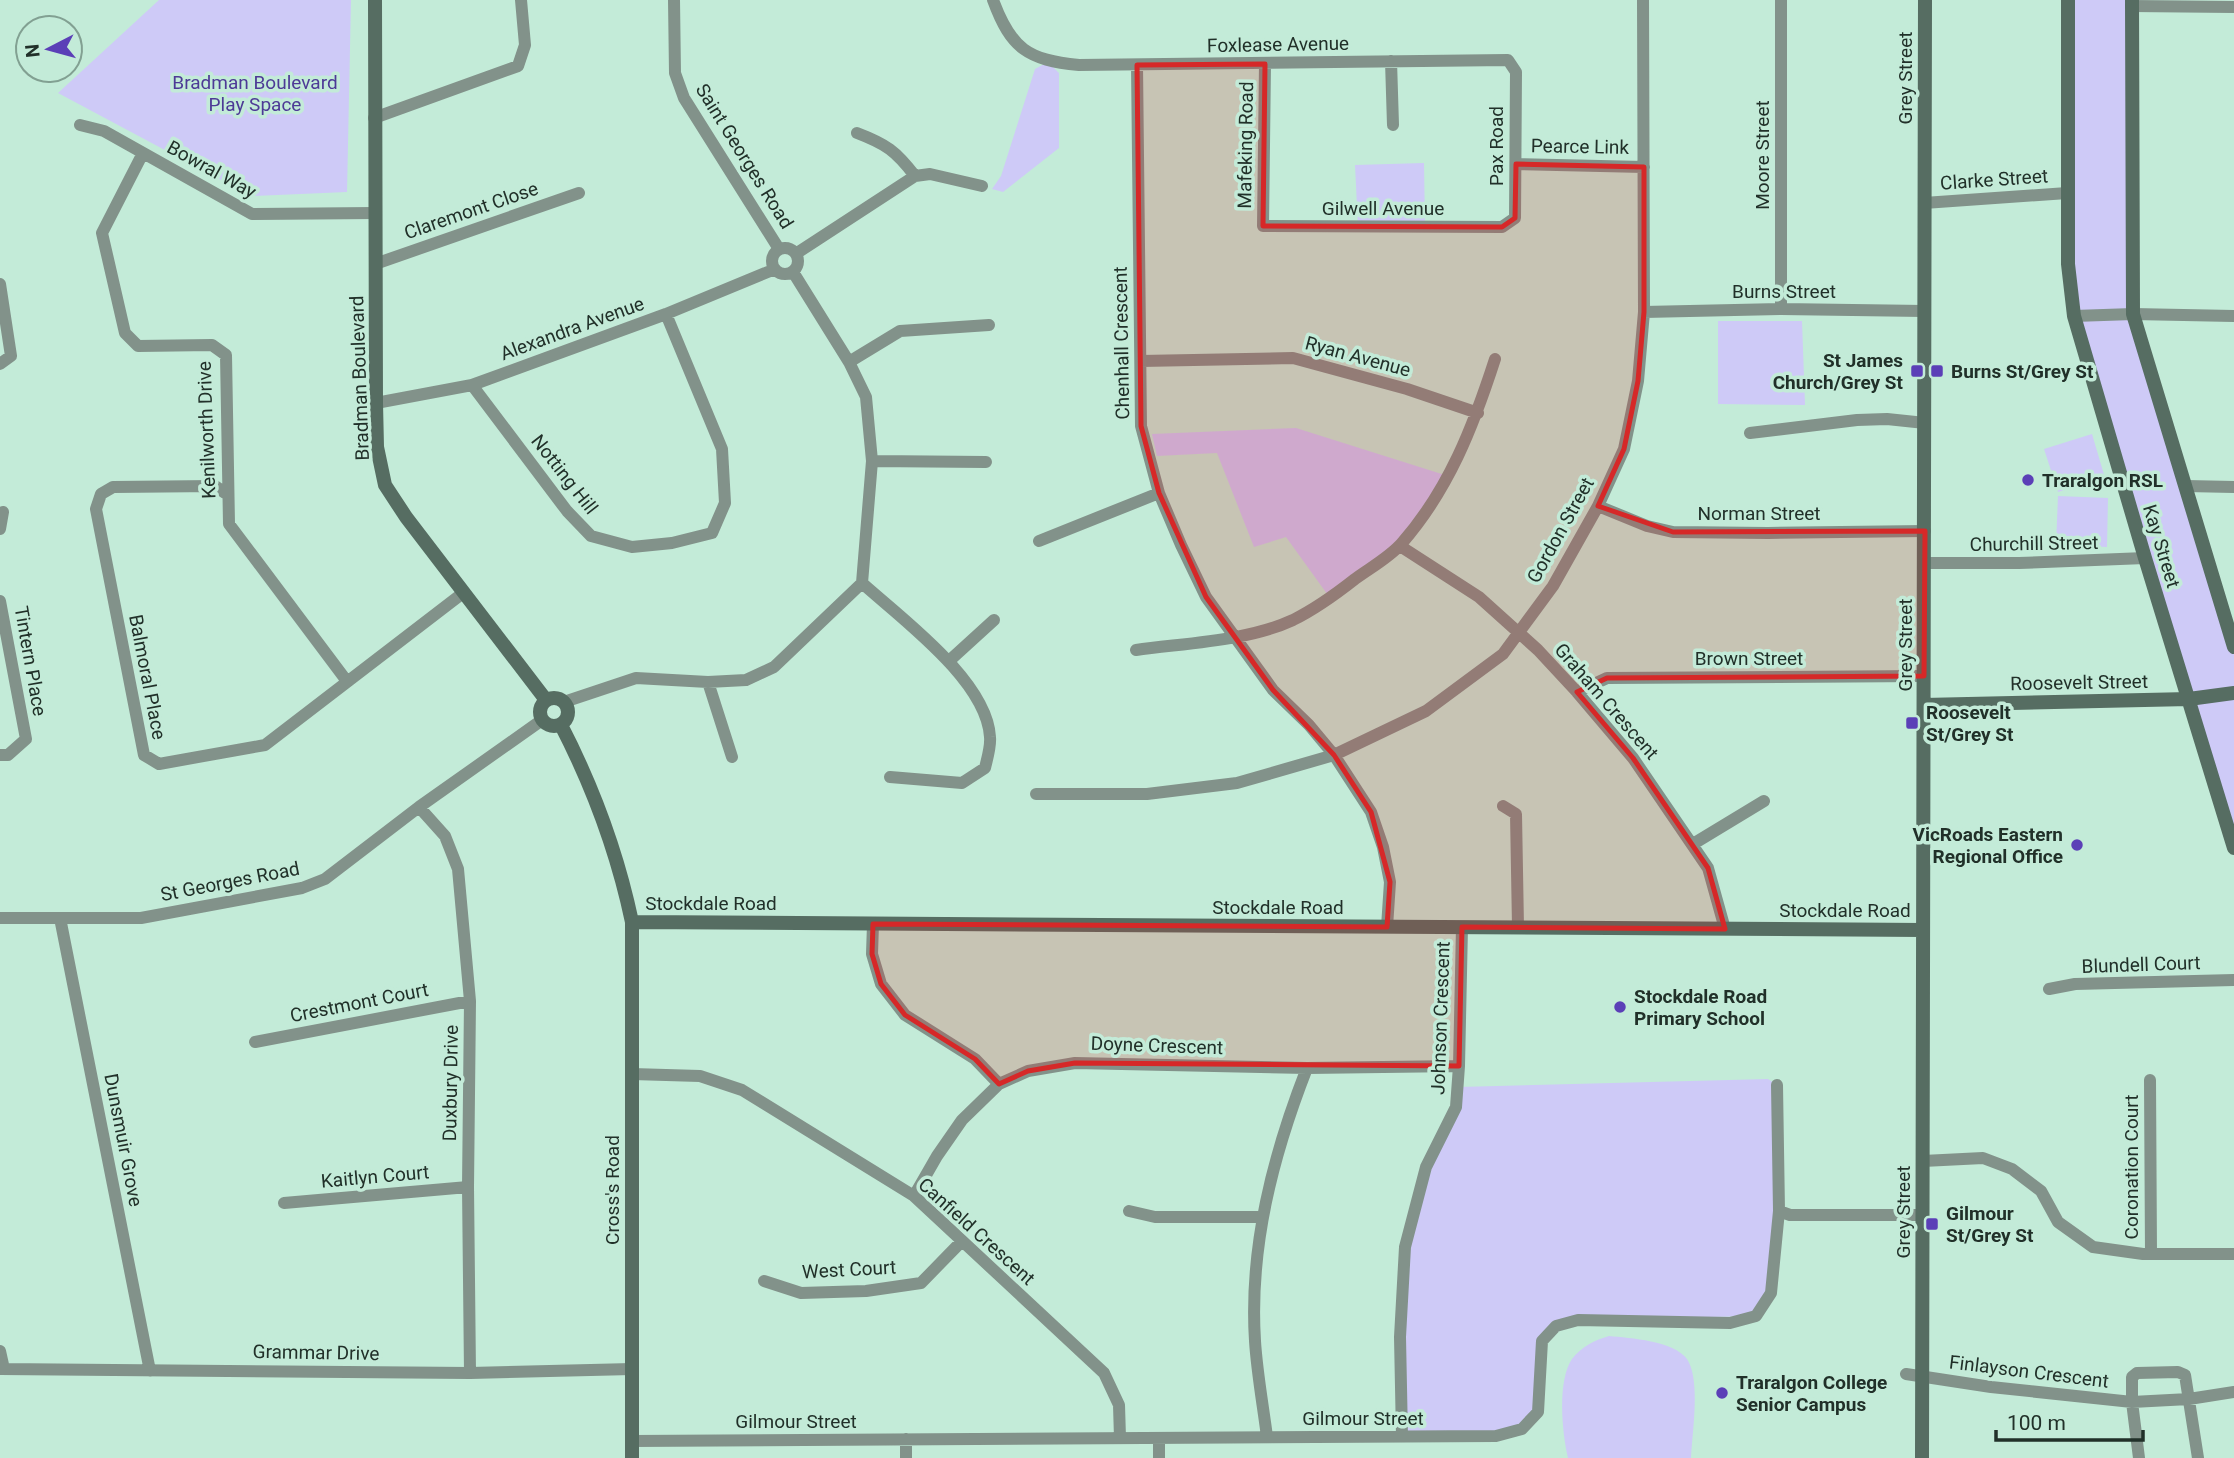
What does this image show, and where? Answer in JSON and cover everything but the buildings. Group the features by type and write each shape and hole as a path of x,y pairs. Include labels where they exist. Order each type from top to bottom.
{"street":[{"name":"Bradman Boulevard","path":"375,0 376,403 377,447 385,485 405,517 546,700"},
{"path":"374,118 518,66 526,45 521,0"},
{"name":"Saint Georges Road","path":"674,0 675,72 684,98 779,249"},
{"name":"Foxlease Avenue","path":"993,0 1003,28 1027,52 1048,62 1137,65 1508,60"},
{"name":"Gordon Street","path":"1036,794 1147,794 1237,783 1335,755 1426,711 1503,654 1553,586 1598,506 1624,449 1638,381 1644,312 1643,0"},
{"name":"Moore Street","path":"1781,0 1781,309"},
{"name":"Grey Street","path":"1922,1458 1925,0"},
{"name":"Kay Street","path":"2068,0 2068,264 2074,316 2234,848"},
{"path":"2131,3 2234,7"},
{"name":"Kay Street","path":"2131,3 2133,314 2234,647"},
{"name":"Pax Road","path":"1502,228 1515,218 1516,72 1508,60"},
{"path":"1391,61 1393,125"},
{"name":"Mafeking Road","path":"1263,226 1265,64"},
{"name":"Chenhall Crescent","path":"1137,65 1141,426 1159,493 1206,597 1273,690 1335,755 1371,812 1383,847 1390,882 1387,927"},
{"name":"Bowral Way","path":"80,125 104,131 252,214 375,213"},
{"path":"857,133 882,142 901,158 915,176"},
{"name":"Kenilworth Drive","path":"144,153 102,233 125,333 138,346 212,345 226,355 229,524 346,680"},
{"name":"Pearce Link","path":"1516,164 1644,167"},
{"path":"797,253 915,176 930,174 982,186"},
{"name":"Claremont Close","path":"375,264 579,193"},
{"name":"Clarke Street","path":"1924,203 2067,193"},
{"name":"Gilwell Avenue","path":"1263,226 1502,228"},
{"path":"789,248 797,253 798,266 793,272 783,274 775,269 772,260 779,249 789,248"},
{"name":"Alexandra Avenue","path":"376,403 472,385 666,314 775,269"},
{"path":"561,725 550,726 542,720 540,709 546,700 555,698 564,702 636,678 708,682 746,680 774,667 862,583 872,461 866,397 849,362 793,272"},
{"path":"0,284 5,360"},
{"name":"Burns Street","path":"1644,312 1781,309 1924,311"},
{"name":"Notting Hill","path":"472,385 567,511 591,536 632,547 672,543 712,533 725,503 722,449 666,314"},
{"path":"2074,316 2234,316"},
{"path":"849,362 900,331 989,325"},
{"name":"Ryan Avenue","path":"1141,361 1293,358 1407,389 1478,413"},
{"path":"1136,650 1237,637 1292,620 1330,598 1400,545 1458,461 1478,413 1495,359"},
{"path":"1750,433 1857,420 1887,419 1925,423"},
{"path":"872,461 986,462"},
{"name":"Balmoral Place","path":"228,495 215,486 113,487 101,494 96,509 144,755 159,764 265,745 346,680 463,593"},
{"path":"2186,486 2234,487"},
{"path":"1039,541 1159,493"},
{"name":"Norman Street","path":"1598,506 1647,526 1673,532 1924,531"},
{"path":"0,529 3,512"},
{"name":"Graham Crescent","path":"1400,545 1479,597 1538,650 1577,692 1633,758 1709,868 1726,929"},
{"name":"Churchill Street","path":"1924,563 2018,563 2145,558"},
{"path":"862,583 949,661 982,704 990,737 985,768 962,783 890,777"},
{"name":"Tintern Place","path":"0,601 26,739 8,755 0,755"},
{"path":"949,661 993,620"},
{"name":"Brown Street","path":"1577,692 1607,678 1924,676"},
{"path":"708,682 724,739 732,757"},
{"name":"Roosevelt Street","path":"1924,705 2189,699 2234,693"},
{"path":"561,725 568,714 564,702"},
{"name":"St Georges Road","path":"0,918 141,918 302,887 325,879 419,807 542,720"},
{"path":"561,725 581,764 603,819 621,870 632,922"},
{"path":"1693,844 1764,802"},
{"path":"1503,806 1516,814 1517,927"},
{"name":"Duxbury Drive","path":"419,807 445,836 458,869 470,1001 470,1373"},
{"name":"Dunsmuir Grove","path":"60,918 150,1371"},
{"name":"Stockdale Road","path":"632,922 1923,930"},
{"name":"Cross's Road","path":"632,922 632,1458"},
{"path":"873,923 872,954 881,985 905,1015 975,1059 999,1084"},
{"name":"Johnson Crescent","path":"1402,1437 1400,1338 1405,1247 1426,1167 1456,1107 1462,927"},
{"name":"Blundell Court","path":"2049,989 2075,984 2234,980"},
{"name":"Crestmont Court","path":"255,1042 470,1001"},
{"name":"Doyne Crescent","path":"915,1196 937,1156 962,1120 999,1084 1028,1071 1075,1063 1307,1068 1459,1066"},
{"path":"1267,1437 1255,1340 1257,1260 1272,1172 1285,1126 1307,1068"},
{"name":"Canfield Crescent","path":"632,1074 700,1076 742,1090 915,1196 961,1242 1104,1373 1119,1405 1120,1438"},
{"name":"Coronation Court","path":"2150,1080 2151,1254"},
{"path":"1777,1085 1779,1211 1790,1215 1922,1215"},
{"path":"1923,1161 1983,1158 2012,1169 2041,1191 2058,1222 2093,1247 2151,1254 2234,1254"},
{"name":"Kaitlyn Court","path":"284,1203 468,1187"},
{"path":"1129,1211 1155,1217 1263,1216"},
{"name":"Gilmour Street","path":"632,1441 1496,1436 1522,1429 1538,1412 1542,1341 1556,1326 1578,1320 1730,1322 1756,1317 1771,1293 1779,1211"},
{"name":"West Court","path":"764,1281 801,1293 866,1291 921,1283 961,1242"},
{"path":"0,1351 2,1369"},
{"name":"Grammar Drive","path":"2,1369 470,1373 632,1368"},
{"name":"Finlayson Crescent","path":"2132,1402 2132,1377 2137,1373 2178,1372 2185,1375 2189,1399"},
{"name":"Finlayson Crescent","path":"1906,1374 1991,1387 2132,1402 2189,1399 2234,1392"},
{"path":"2189,1399 2198,1458"},
{"path":"2132,1402 2139,1458"},
{"path":"1158,1438 1159,1458"},
{"path":"906,1439 906,1458"}],"highlighted area":[{"path":"1265,64 1263,226 1502,227 1515,218 1516,164 1644,167 1644,312 1638,381 1624,449 1598,506 1673,532 1925,531 1924,676 1607,678 1577,692 1633,758 1708,868 1725,929 1462,927 1459,1066 1075,1063 1028,1071 999,1084 975,1059 905,1015 881,984 872,954 873,924 1387,927 1390,882 1371,812 1334,755 1273,690 1206,597 1159,493 1141,426 1137,65"}],"green space":[{"name":"Bradman Boulevard Play Space","path":"159,0 351,0 347,192 251,196 58,93 68,84 84,84 84,69"},
{"path":"2068,0 2132,0 2133,314 2234,647 2234,850 2074,316"},
{"path":"1048,62 1059,73 1059,148 1003,192 992,189 1001,176 1035,69"},
{"path":"1424,163 1425,227 1358,227 1355,165"},
{"path":"1718,321 1802,321 1805,405 1718,404"},
{"path":"1296,428 1448,476 1400,546 1330,598 1286,537 1254,547 1217,453 1157,456 1152,434"},
{"path":"2092,434 2105,478 2058,492 2044,449"},
{"path":"2058,496 2108,498 2107,547 2056,545"},
{"path":"1768,1079 1777,1085 1771,1293 1756,1316 1578,1320 1542,1341 1538,1412 1522,1429 1402,1437 1406,1247 1458,1087"},
{"path":"1609,1336 1662,1344 1687,1359 1695,1393 1691,1458 1568,1458 1562,1407 1567,1369 1572,1359 1584,1348"}],"place":[{"name":"St James Church/Grey St","path":"1917,371"},
{"name":"Burns St/Grey St","path":"1937,371"},
{"name":"Traralgon RSL","path":"2028,480"},
{"name":"Roosevelt St/Grey St","path":"1912,723"},
{"name":"VicRoads Eastern Regional Office","path":"2077,845"},
{"name":"Stockdale Road Primary School","path":"1620,1007"},
{"name":"Gilmour St/Grey St","path":"1932,1224"},
{"name":"Traralgon College Senior Campus","path":"1722,1393"}]}
